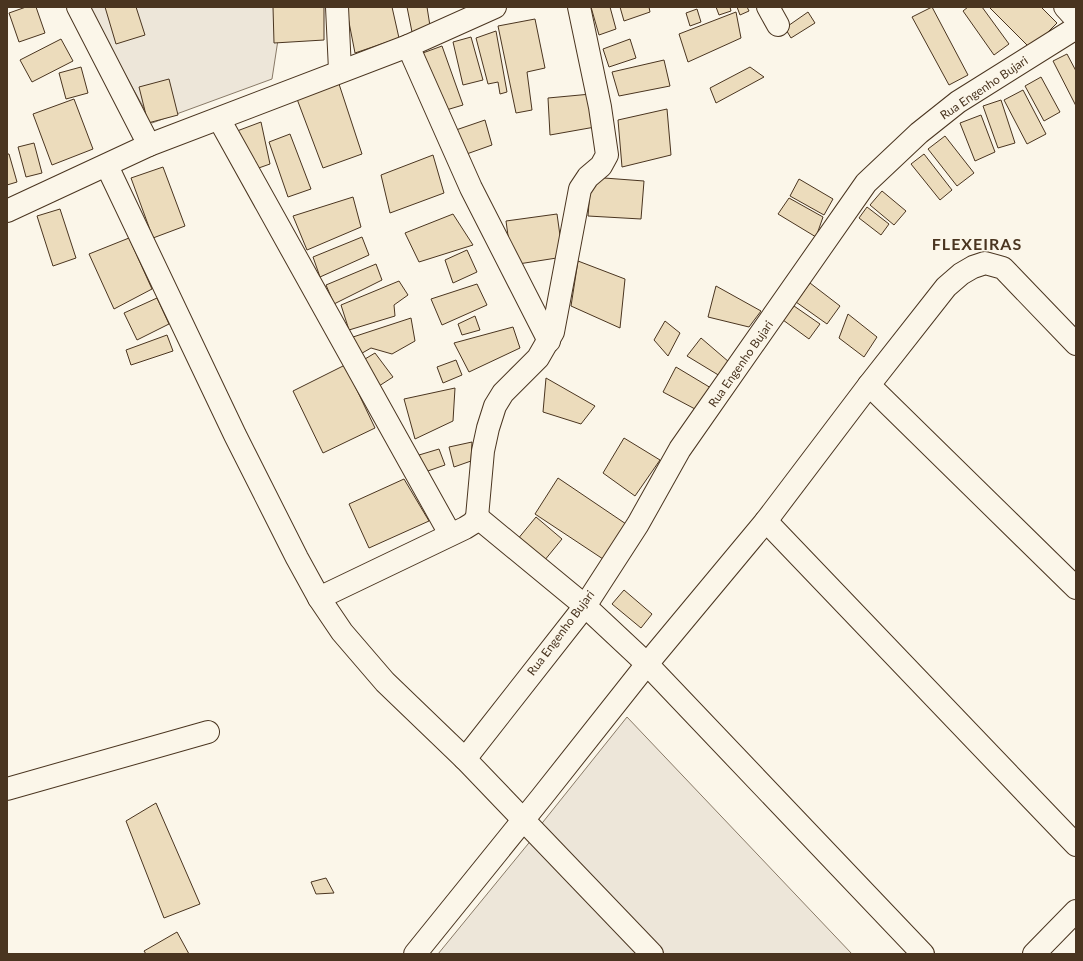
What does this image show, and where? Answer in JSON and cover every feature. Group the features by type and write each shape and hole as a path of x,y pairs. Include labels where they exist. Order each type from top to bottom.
{"street":[{"path":"78,7 150,145"},
{"path":"337,7 340,70"},
{"path":"7,210 107,166 150,145 340,70 408,46 494,7"},
{"path":"318,598 473,524 477,517 483,451 495,406 503,393 538,358 549,341 557,317 580,189 588,177 601,166 607,155 600,107 579,7"},
{"path":"1065,7 1076,19"},
{"name":"Rua Engenho Bujari","path":"465,758 585,606 638,524 680,450 866,183 920,133 958,102 1076,28"},
{"path":"408,46 471,188 549,341"},
{"path":"219,119 450,534"},
{"path":"107,166 235,435 318,598 342,632 385,682 465,758 652,954"},
{"path":"415,954 647,664 766,521 869,385 946,287 961,274 985,263 1003,268 1076,344"},
{"path":"869,385 1076,588"},
{"path":"477,517 585,606 647,664 923,954"},
{"path":"766,521 1076,845"},
{"path":"7,789 208,732"},
{"path":"1034,954 1076,911"}],"shaded area":[{"path":"88,7 283,7 272,79 152,123"},
{"path":"627,717 852,954 661,954 539,827"},
{"path":"537,833 652,954 438,954"}],"building":[{"path":"26,7 36,7 45,33 19,42 9,13"},
{"path":"105,7 136,7 145,35 116,44"},
{"path":"273,7 324,7 324,40 274,43"},
{"path":"346,7 392,7 399,38 355,53"},
{"path":"407,7 427,7 430,26 412,32"},
{"path":"591,7 610,7 616,29 599,35"},
{"path":"620,7 649,7 650,12 624,21"},
{"path":"716,7 730,7 731,11 719,15"},
{"path":"737,7 747,7 749,11 740,15"},
{"path":"932,7 968,75 949,85 912,17"},
{"path":"968,7 982,7 1009,44 994,55 963,11"},
{"path":"989,7 1041,7 1057,23 1031,49"},
{"path":"697,9 701,22 690,26 686,13"},
{"path":"736,12 741,38 688,62 679,34"},
{"path":"808,12 815,23 791,38 785,28"},
{"path":"535,19 545,68 527,72 532,110 516,113 498,26"},
{"path":"496,31 507,92 500,94 498,82 488,84 476,38"},
{"path":"471,37 483,80 463,85 453,42"},
{"path":"61,39 73,61 32,82 20,60"},
{"path":"630,39 636,58 609,67 603,49"},
{"path":"442,46 463,105 443,111 420,54"},
{"path":"1067,54 1076,71 1076,106 1053,61"},
{"path":"664,60 670,86 619,96 612,72"},
{"path":"81,67 88,93 66,99 59,73"},
{"path":"750,67 764,77 716,103 710,88"},
{"path":"1041,77 1060,112 1044,121 1025,86"},
{"path":"169,79 178,115 148,123 139,87"},
{"path":"339,84 362,154 323,168 297,99"},
{"path":"1023,90 1046,134 1027,144 1004,100"},
{"path":"591,94 595,127 550,135 548,98"},
{"path":"74,99 93,149 52,165 33,114"},
{"path":"1001,100 1015,143 998,148 983,106"},
{"path":"667,109 671,155 622,167 618,120"},
{"path":"981,115 995,152 975,161 960,123"},
{"path":"485,120 492,145 461,156 453,131"},
{"path":"261,122 270,164 253,170 237,131"},
{"path":"290,134 311,189 288,197 269,142"},
{"path":"945,136 974,173 957,186 928,149"},
{"path":"34,143 42,173 26,177 18,147"},
{"path":"7,154 9,154 17,182 7,185"},
{"path":"924,154 952,190 940,200 911,164"},
{"path":"433,155 444,193 390,213 381,175"},
{"path":"163,167 185,226 153,238 131,178"},
{"path":"591,177 644,181 641,219 588,216"},
{"path":"799,179 833,199 824,215 790,196"},
{"path":"882,191 906,211 894,225 870,205"},
{"path":"353,197 361,227 307,250 293,216"},
{"path":"789,198 823,217 816,237 778,214"},
{"path":"867,207 889,224 881,235 859,218"},
{"path":"60,209 76,258 53,266 37,216"},
{"path":"453,214 473,245 419,262 405,233"},
{"path":"557,214 563,257 512,265 506,221"},
{"path":"362,237 369,255 320,277 313,257"},
{"path":"129,238 152,289 114,309 89,254"},
{"path":"467,250 477,272 453,283 445,260"},
{"path":"578,261 625,279 620,328 571,306"},
{"path":"376,264 382,280 334,304 326,285"},
{"path":"399,281 408,295 394,305 395,316 349,330 341,305"},
{"path":"810,283 840,306 827,324 796,302"},
{"path":"477,284 487,305 442,325 431,299"},
{"path":"716,286 761,311 749,327 708,317"},
{"path":"157,298 169,324 137,340 124,313"},
{"path":"794,306 820,324 809,339 783,320"},
{"path":"848,314 877,337 864,357 839,338"},
{"path":"475,316 480,330 462,335 458,324"},
{"path":"411,318 415,341 392,354 371,348 357,356 353,337"},
{"path":"665,321 680,333 668,356 654,340"},
{"path":"513,327 520,348 469,372 454,343"},
{"path":"167,335 173,351 131,365 126,350"},
{"path":"701,338 729,362 720,376 687,356"},
{"path":"375,353 393,377 379,386 365,359"},
{"path":"456,360 462,375 443,383 437,367"},
{"path":"345,365 375,428 323,453 293,391"},
{"path":"676,367 711,388 695,409 663,392"},
{"path":"546,378 595,406 581,424 543,412"},
{"path":"455,388 453,421 415,439 404,399"},
{"path":"624,438 660,460 635,496 603,473"},
{"path":"472,442 471,461 454,467 449,447"},
{"path":"439,449 445,465 425,472 419,455"},
{"path":"558,478 629,526 606,561 535,514"},
{"path":"404,479 429,521 369,548 349,504"},
{"path":"536,517 562,539 544,561 517,540"},
{"path":"624,590 652,614 641,628 612,604"},
{"path":"156,803 200,904 164,918 126,821"},
{"path":"326,878 334,893 316,894 311,882"},
{"path":"177,932 189,954 146,954 144,951"}],"district":[{"name":"FLEXEIRAS","path":"977,244"}]}
